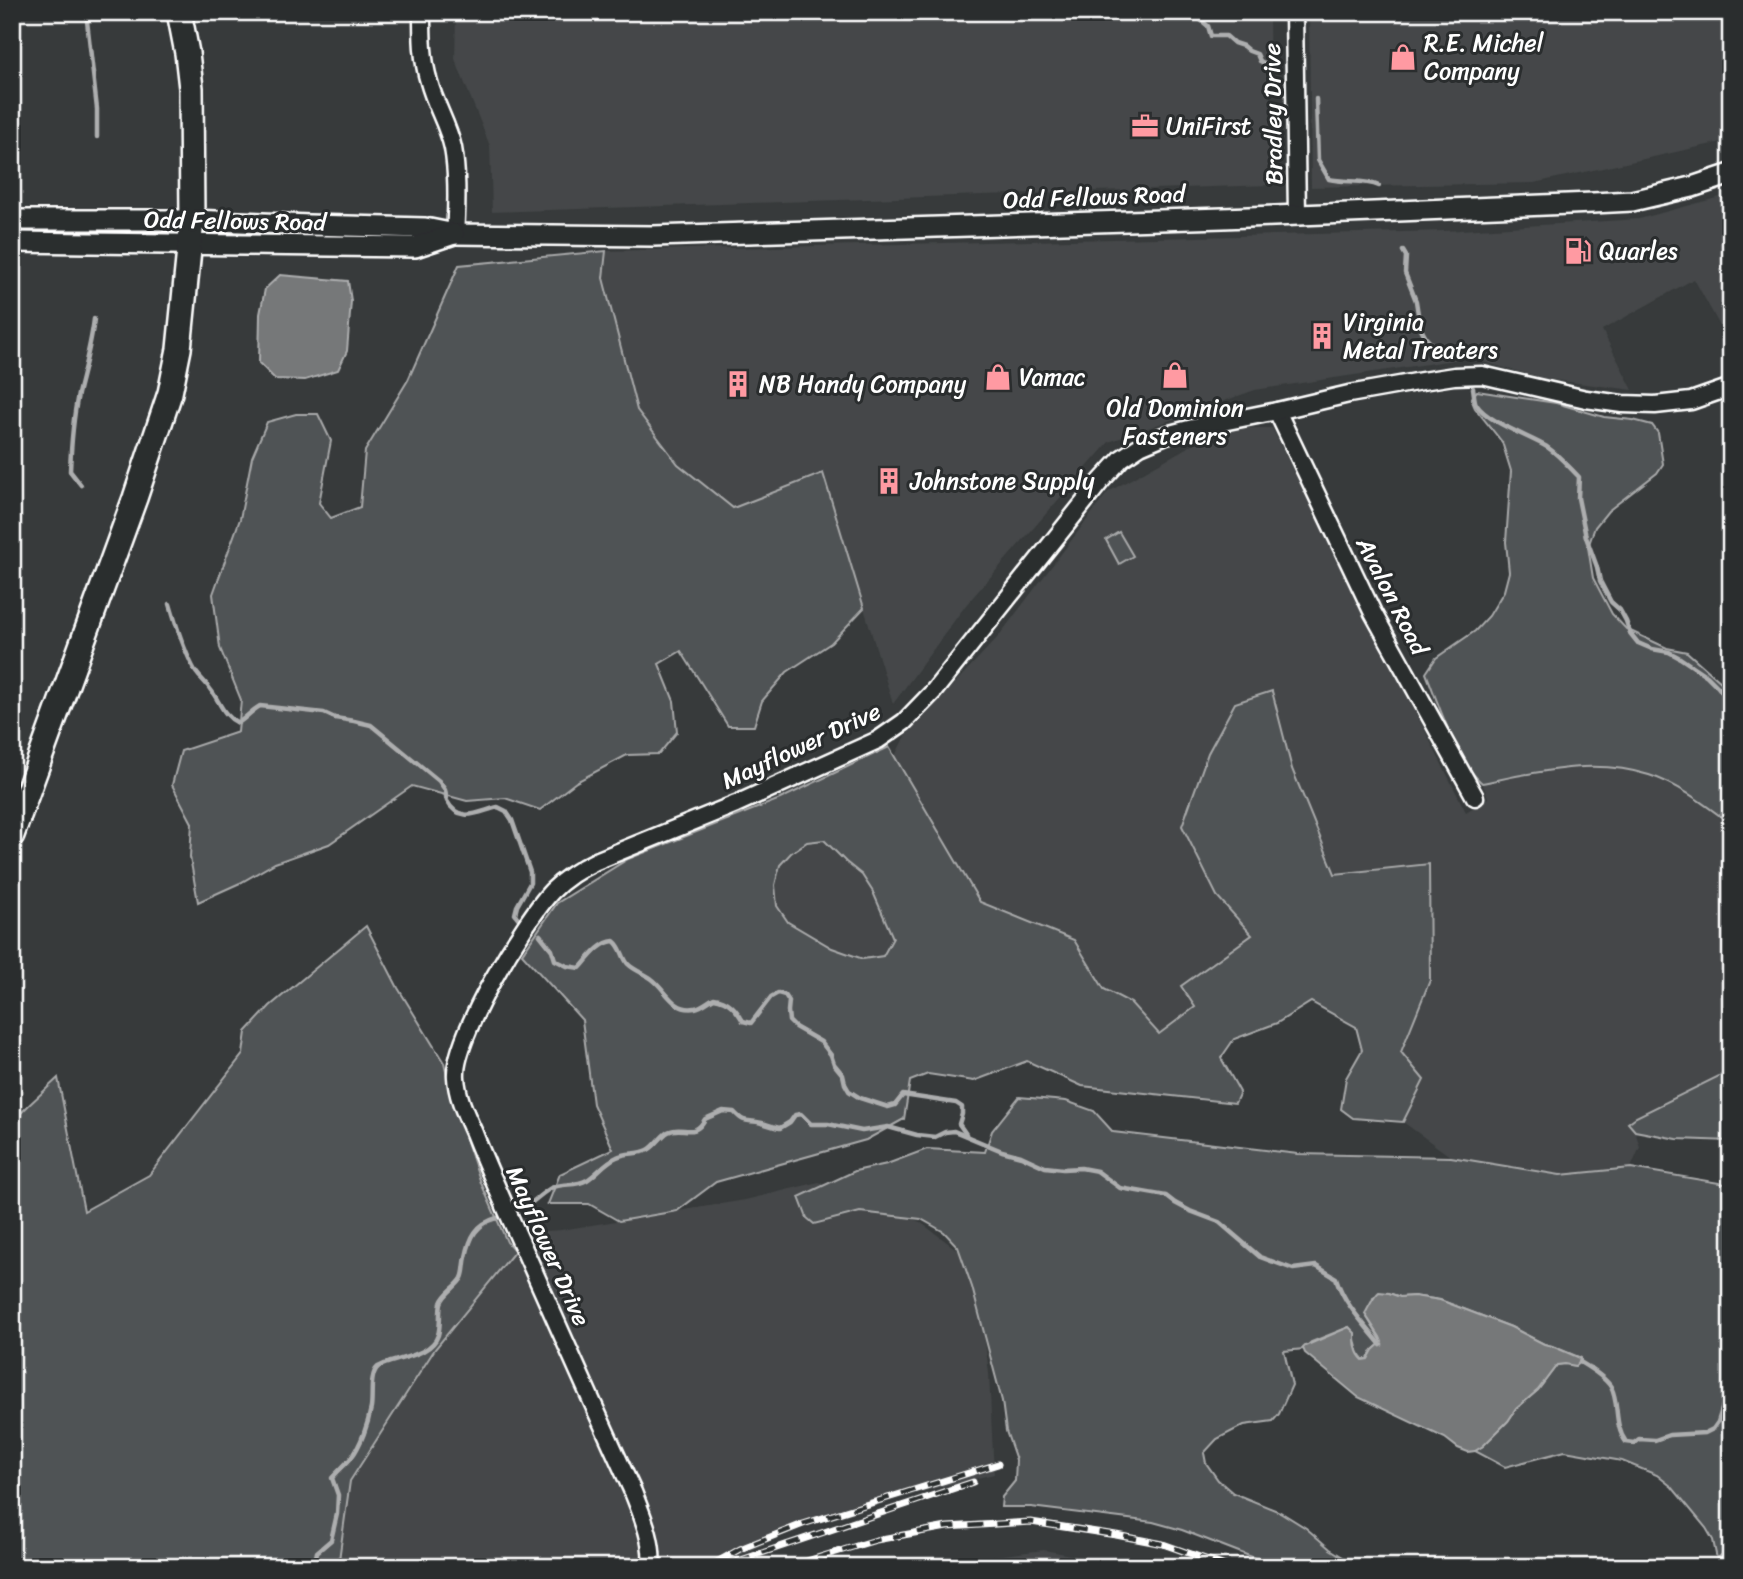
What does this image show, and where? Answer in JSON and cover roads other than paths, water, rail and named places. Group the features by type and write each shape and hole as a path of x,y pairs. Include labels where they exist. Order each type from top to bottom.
{"highway":[{"path":"12,835 108,577 170,393 179,349 192,220 191,88 179,12"}],"main road":[{"name":"Odd Fellows Road","path":"12,220 192,220 425,228 455,234 653,236 1632,201 1692,187 1731,174"},
{"name":"Odd Fellows Road","path":"12,242 415,247 455,234"}],"street":[{"path":"422,12 426,71 453,148 457,186 455,234"},
{"name":"Bradley Drive","path":"1294,12 1297,215"},
{"name":"Mayflower Drive","path":"651,1567 652,1558 645,1523 491,1175 460,1101 456,1079 461,1046 488,990 523,930 552,892 575,872 596,861 736,804 878,740 904,722 933,692 1101,481 1122,458 1140,446 1193,428 1349,394 1463,376 1482,375 1622,404 1655,405 1691,401 1731,387"},
{"name":"Avalon Road","path":"1277,411 1373,613 1475,797"}],"waterway":[{"path":"86,12 97,109 97,137"},
{"path":"1191,12 1208,26 1211,36 1226,36 1257,54 1260,61 1268,65"},
{"path":"1316,99 1318,160 1329,179 1379,186"},
{"path":"1403,251 1406,256 1405,273 1416,301 1420,327 1437,350"},
{"path":"81,485 70,471 72,442 76,403 94,319"},
{"path":"1473,388 1475,402 1481,411 1547,447 1579,477 1578,498 1586,537 1600,581 1638,643 1680,658 1707,676 1731,703"},
{"path":"170,604 195,670 233,720 238,723 260,706 324,713 335,718 371,725 439,781 445,790 447,801 458,813 471,814 498,807 506,811 512,820 530,872 530,883 517,906 515,914 518,918"},
{"path":"540,935 552,950 555,960 580,968 599,947 614,941 628,964 657,983 670,999 681,1007 695,1008 714,998 719,999 732,1006 743,1021 751,1023 771,997 778,993 785,995 789,1001 789,1021 821,1042 843,1075 849,1091 860,1098 888,1107 895,1105 903,1095 956,1103 962,1107 959,1124 966,1134"},
{"path":"525,1208 551,1188 582,1182 613,1159 648,1150 673,1130 697,1129 705,1119 723,1111 734,1112 744,1120 780,1128 795,1115 801,1114 811,1124 828,1124 862,1131 888,1127 935,1137 954,1131 1045,1167 1097,1171 1120,1188 1166,1196 1190,1211 1219,1222 1260,1257 1293,1269 1316,1266 1336,1278 1349,1305 1381,1345"},
{"path":"314,1567 317,1552 331,1540 337,1514 338,1495 332,1478 351,1458 364,1434 371,1408 375,1371 384,1364 424,1351 435,1341 439,1331 441,1303 462,1278 472,1237 484,1224 497,1218"},
{"path":"1580,1362 1601,1376 1611,1387 1619,1428 1626,1442 1705,1433 1713,1429 1723,1406 1731,1399"}],"railway":[{"path":"708,1567 740,1549 803,1524 998,1464"},
{"path":"738,1561 973,1482"},
{"path":"793,1567 876,1540 947,1527 1031,1522 1163,1544 1228,1567"}],"place":[{"name":"R.E. Michel Company","path":"1403,57"},
{"name":"UniFirst","path":"1145,126"},
{"name":"Quarles","path":"1578,251"},
{"name":"Virginia Metal Treaters","path":"1322,336"},
{"name":"Old Dominion Fasteners","path":"1175,375"},
{"name":"Vamac","path":"998,377"},
{"name":"NB Handy Company","path":"738,384"},
{"name":"Johnstone Supply","path":"889,481"}]}
